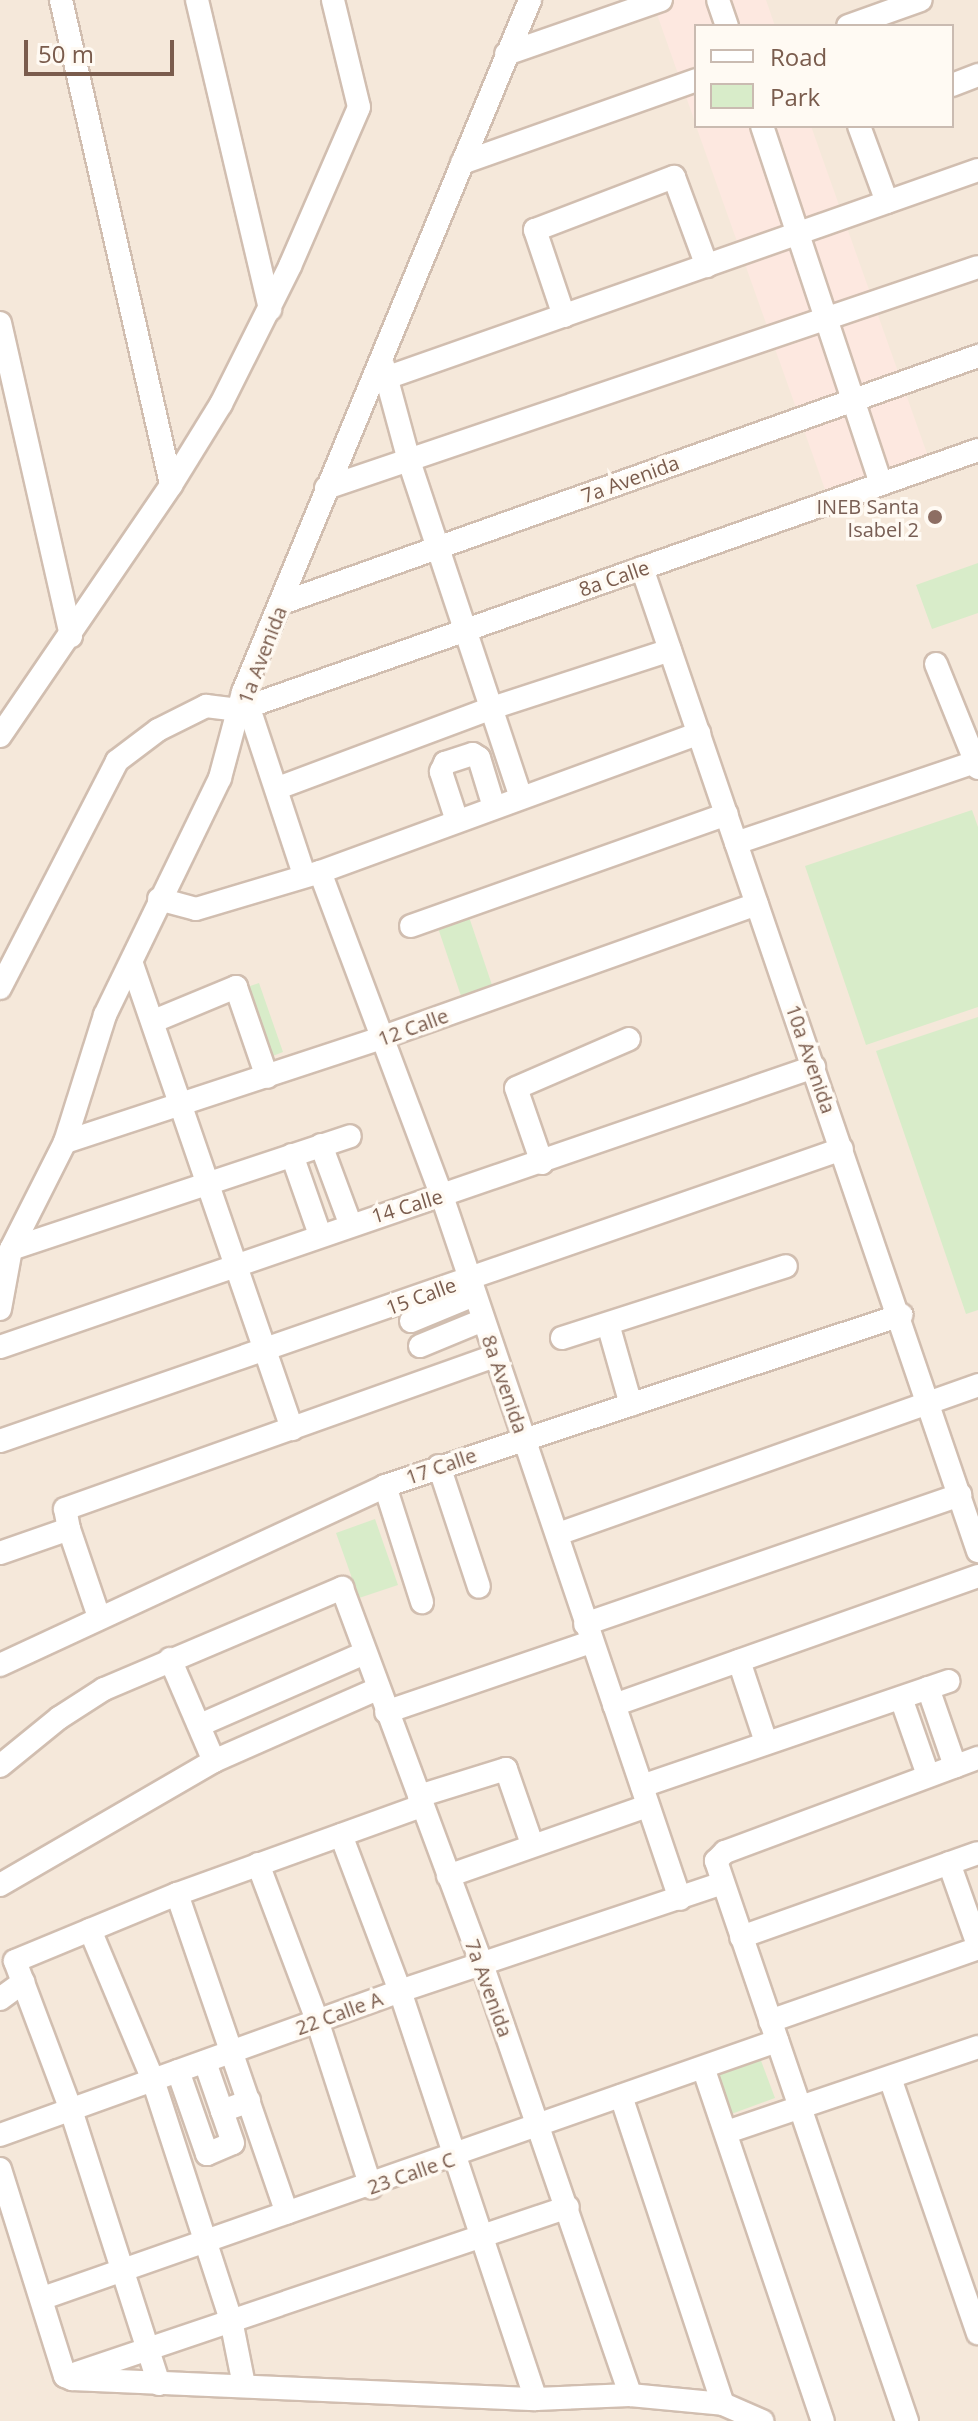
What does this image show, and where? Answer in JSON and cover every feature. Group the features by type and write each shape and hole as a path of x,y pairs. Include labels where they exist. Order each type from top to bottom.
{"street":[{"path":"61,0 171,485"},
{"path":"197,0 270,310"},
{"path":"0,736 171,485 270,310 359,107 334,0"},
{"name":"1a Avenida","path":"0,1309 11,1249 65,1142 105,1015 220,778 326,488 530,0"},
{"path":"506,54 661,0"},
{"path":"718,0 726,24"},
{"path":"854,24 921,0"},
{"path":"954,84 978,75"},
{"path":"462,163 694,81"},
{"path":"763,128 881,484"},
{"path":"860,128 887,202"},
{"path":"383,379 978,170"},
{"path":"564,316 535,230 674,177 707,266"},
{"path":"326,488 978,267"},
{"path":"0,323 71,636"},
{"path":"383,355 383,379 521,797"},
{"name":"7a Avenida","path":"282,603 978,356"},
{"name":"8a Calle","path":"245,703 466,630 978,450"},
{"name":"10a Avenida","path":"642,568 901,1315 978,1551"},
{"path":"278,788 492,708 670,650"},
{"path":"736,843 977,764 936,664"},
{"path":"0,988 117,761 158,730 206,706 245,703"},
{"name":"8a Avenida","path":"245,703 442,1196 680,1899"},
{"path":"159,899 196,909 312,873 699,733"},
{"path":"457,821 441,772 445,763 473,754 479,758 494,807"},
{"path":"411,926 727,814"},
{"name":"12 Calle","path":"65,1142 378,1039 757,904"},
{"path":"132,964 269,1351 292,1429"},
{"path":"154,1021 236,987 267,1077"},
{"path":"542,1163 516,1088 629,1039"},
{"name":"14 Calle","path":"0,1347 350,1223 542,1163 814,1067"},
{"path":"11,1249 350,1136"},
{"path":"321,1145 350,1223"},
{"name":"15 Calle","path":"0,1441 472,1287 842,1149"},
{"path":"292,1155 320,1235"},
{"path":"562,1338 786,1266"},
{"path":"411,1321 472,1287"},
{"name":"17 Calle","path":"0,1665 385,1486 901,1315"},
{"path":"420,1346 483,1320"},
{"path":"608,1324 631,1405"},
{"path":"99,1617 65,1509 495,1356"},
{"path":"558,1534 978,1385"},
{"path":"439,1466 479,1587"},
{"path":"385,1486 422,1602"},
{"path":"386,1712 588,1633 960,1495"},
{"path":"0,1553 69,1529"},
{"path":"614,1705 978,1576"},
{"name":"7a Avenida","path":"170,1659 338,1587 344,1591 377,1689 482,1964 568,2207 630,2395"},
{"path":"200,1725 365,1653"},
{"path":"0,1766 70,1711 170,1659 214,1761"},
{"path":"739,1661 766,1742"},
{"path":"448,1876 532,1844 766,1742 938,1684 955,1766"},
{"path":"0,1885 214,1761 377,1689"},
{"path":"901,1698 928,1775"},
{"path":"907,2421 802,2105 773,2031 716,1861 725,1852 978,1758"},
{"path":"0,1999 19,1972 90,1930 506,1769 532,1844"},
{"path":"341,1835 400,1991 536,2399"},
{"path":"741,1937 978,1853"},
{"path":"949,1863 978,1946"},
{"path":"258,1864 317,2020 371,2187"},
{"name":"22 Calle A","path":"0,2135 400,1991 722,1883"},
{"path":"177,1894 287,2213"},
{"path":"90,1930 153,2080 231,2320 244,2385"},
{"name":"23 Calle C","path":"43,2298 205,2240 371,2187 621,2096 704,2070 773,2031 978,1946"},
{"path":"19,1972 71,2110 159,2384"},
{"path":"727,2132 802,2105 977,2052"},
{"path":"178,2071 207,2154 233,2143 205,2062"},
{"path":"704,2070 823,2421"},
{"path":"890,2078 978,2333"},
{"path":"621,2096 723,2404"},
{"path":"222,2111 249,2101"},
{"path":"0,2169 69,2378"},
{"path":"69,2378 568,2207"},
{"path":"69,2378 536,2399 630,2395 723,2404 762,2421"}],"shaded area":[{"path":"0,0 978,0 978,2421 0,2421"},
{"path":"652,0 766,0 774,24 694,24 694,119"},
{"path":"697,128 812,128 930,462 828,498"}],"green space":[{"path":"978,563 978,613 932,629 916,585"},
{"path":"972,810 978,827 978,1007 866,1045 805,866"},
{"path":"468,914 492,985 461,996 437,925"},
{"path":"259,983 283,1052 255,1063 230,993"},
{"path":"978,1017 978,1310 966,1314 876,1051"},
{"path":"375,1519 398,1585 359,1598 336,1533"},
{"path":"760,2058 775,2098 723,2117 708,2078"}],"place":[{"name":"INEB Santa Isabel 2","path":"935,517"}]}
